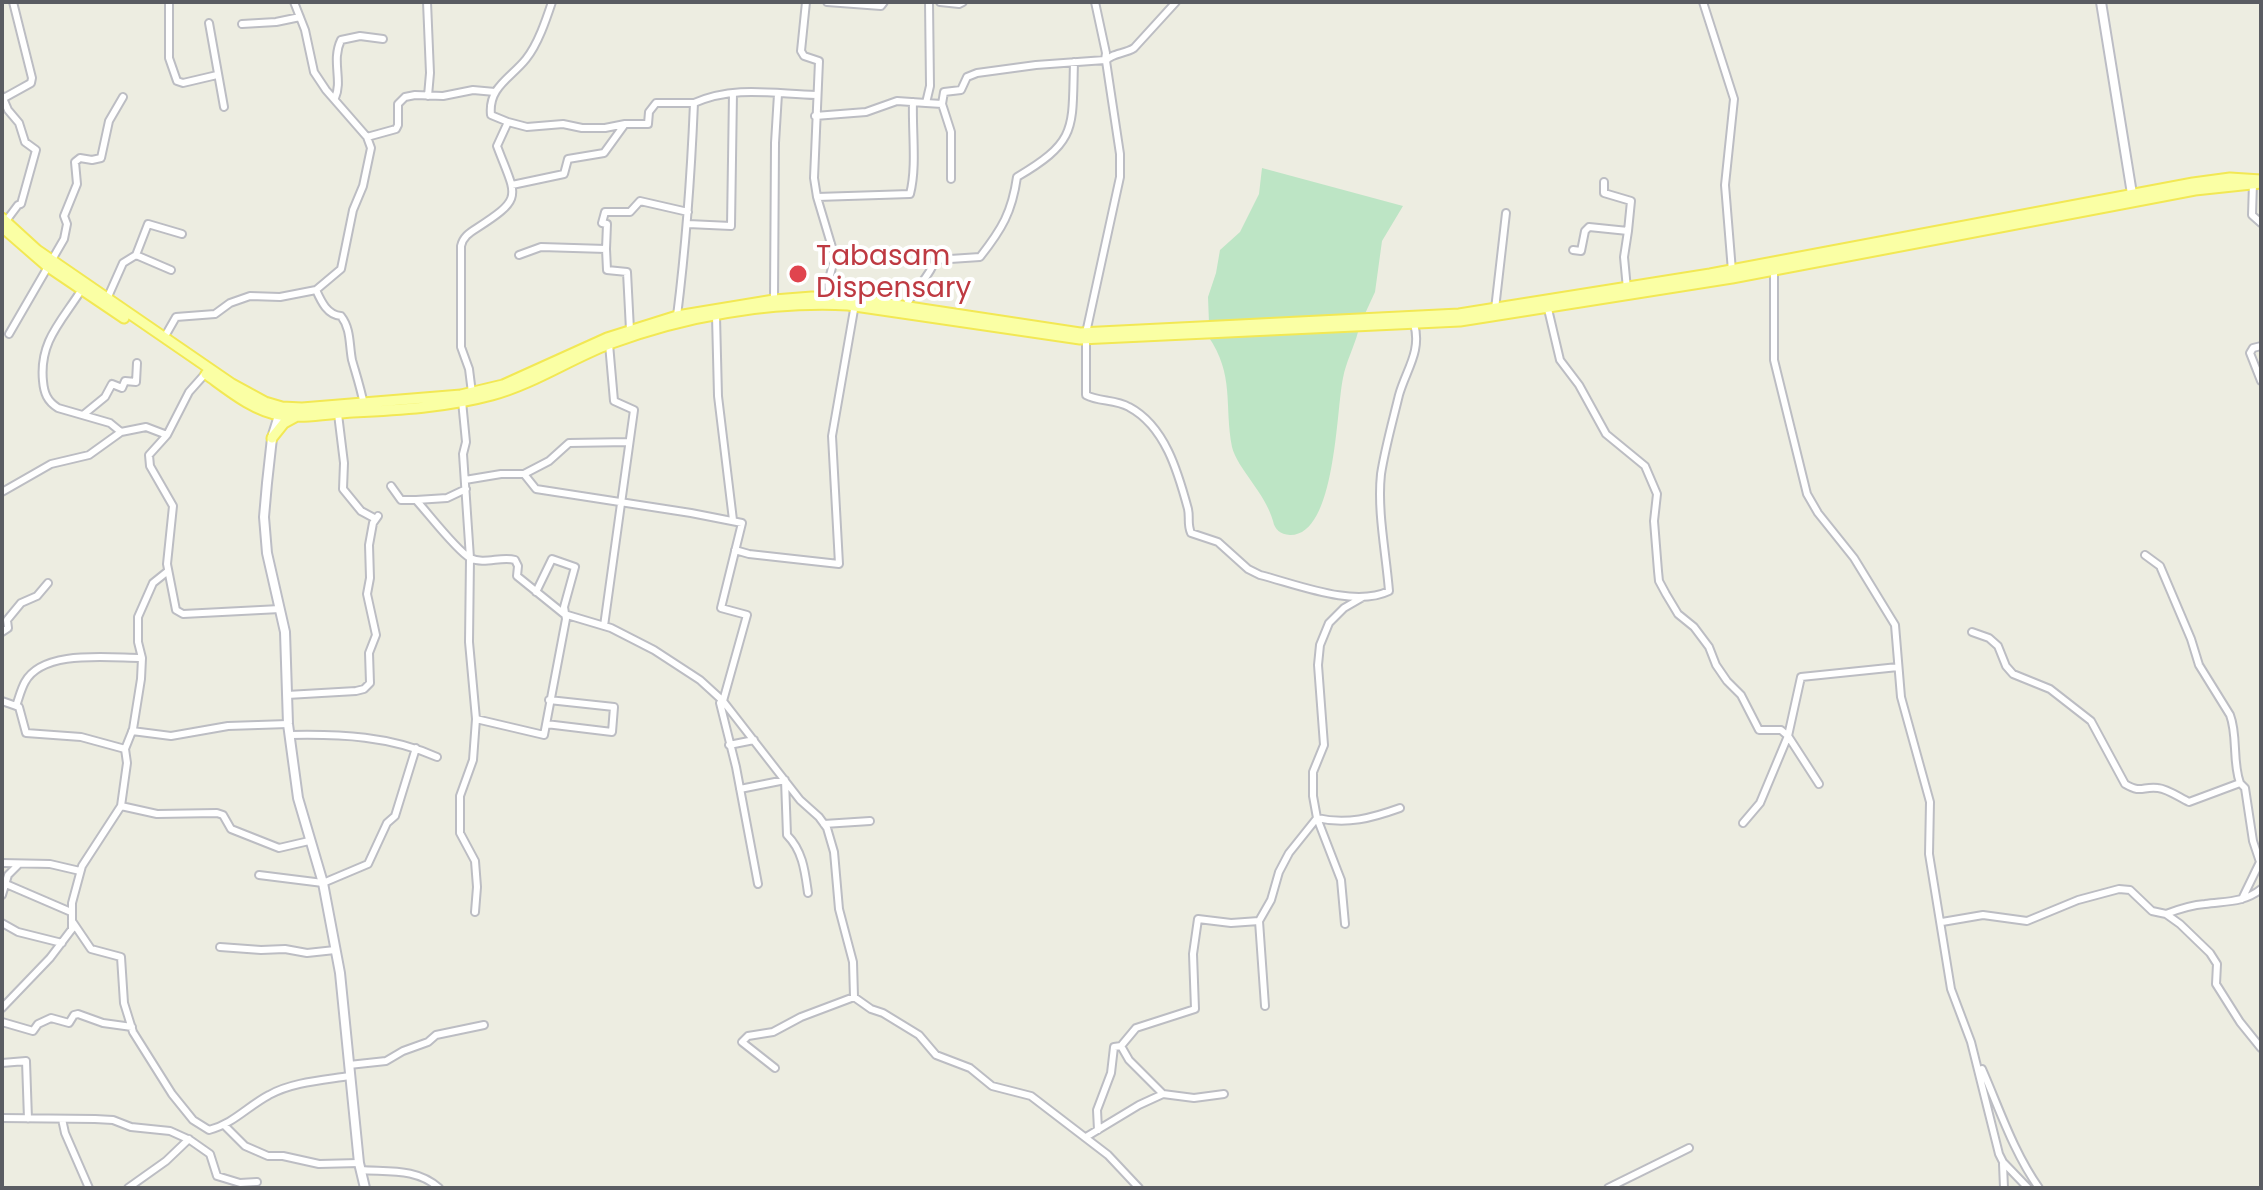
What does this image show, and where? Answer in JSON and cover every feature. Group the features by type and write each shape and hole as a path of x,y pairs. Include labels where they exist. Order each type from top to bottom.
{"main road":[{"path":"49,263 232,384 280,411 472,393 503,385 630,330 677,316 774,300 830,297 1038,335 1137,335 1460,321 1548,309 2133,197 2257,182"},
{"path":"3,222 82,289 205,374 264,410 269,416 272,438"},
{"path":"1368,324 1495,309 1774,266"},
{"path":"264,410 302,415 338,414 462,401 505,391 609,344 678,323 812,304 855,302 906,306 1086,336"},
{"path":"272,438 284,423 302,415"}],"street":[{"path":"3,222 21,204 36,150 25,142 19,123 2,98 31,83 32,78 13,2"},
{"path":"169,2 169,58 177,81 183,83 217,75"},
{"path":"164,338 176,317 215,314 230,303 250,296 280,297 316,290 341,269 353,210 361,195 370,155 367,137 314,72 294,2"},
{"path":"427,2 428,96"},
{"path":"552,2 526,59 495,92 491,115 527,127 563,124 605,128 648,124 649,112 656,103 694,103 717,93 816,95"},
{"path":"806,2 801,51 804,56 819,61 815,116 817,197 834,254 827,285 830,297"},
{"path":"827,2 881,6 884,2"},
{"path":"926,103 930,86 929,2"},
{"path":"940,2 963,2"},
{"path":"1095,2 1120,154 1120,177 1086,336 1086,395 1113,400 1129,407 1156,430 1179,481 1191,533 1218,542 1248,569 1260,575 1343,596 1363,597 1389,591 1381,474 1400,391 1411,369 1418,338 1414,324"},
{"path":"951,179 951,132 942,104 944,92 961,90 964,81 971,75 1012,67 1100,62 1134,48 1176,2"},
{"path":"1703,2 1734,99 1725,185 1732,271"},
{"path":"2101,2 2133,197"},
{"path":"242,24 300,17"},
{"path":"209,23 224,107"},
{"path":"335,98 338,91 335,51 341,40 360,36 383,39"},
{"path":"906,306 913,292 932,270 935,260 980,257 998,235 1007,217 1013,204 1017,177 1058,149 1067,137 1072,110 1074,62"},
{"path":"367,137 396,129 398,104 415,95 473,90 495,92"},
{"path":"688,224 731,226 733,93"},
{"path":"774,300 778,94"},
{"path":"9,334 66,230 64,216 77,184 75,162 80,158 101,158 109,121 123,97"},
{"path":"815,116 866,112 897,101 942,104"},
{"path":"817,197 910,194 915,177 913,102"},
{"path":"677,316 688,224 694,103"},
{"path":"472,393 469,369 461,347 461,246 462,239 468,233 507,209 512,199 512,185 497,146 508,122"},
{"path":"512,185 564,174 568,159 604,153 625,124"},
{"path":"1604,182 1604,193 1631,201 1624,257 1627,289"},
{"path":"2257,182 2252,215 2261,223"},
{"path":"630,330 627,272 607,270 607,224 602,223 605,212 630,212 645,200 688,212"},
{"path":"1495,309 1506,213"},
{"path":"136,255 148,224 182,234"},
{"path":"1573,250 1581,251 1585,231 1589,227 1628,231"},
{"path":"519,255 541,247 606,249"},
{"path":"107,299 126,259 136,255 171,270"},
{"path":"1774,266 1774,360 1807,494 1854,558 1895,625 1898,667 1909,733 1930,802 1929,854 1951,989 2015,1151 2039,1188"},
{"path":"82,289 45,346 42,366 45,394 50,403 110,423 121,432"},
{"path":"316,290 327,309 347,323 353,365 364,405"},
{"path":"735,550 839,564 832,436 855,302"},
{"path":"1548,309 1560,360 1579,385 1606,434 1645,466 1657,494 1654,521 1658,571 1666,594 1678,614 1694,627 1709,647 1716,665 1741,695 1759,730 1781,730 1788,736 1819,784"},
{"path":"716,316 718,396 733,520"},
{"path":"604,626 634,410 614,401 609,344"},
{"path":"2261,346 2253,348 2250,353 2261,381"},
{"path":"83,415 105,397 112,384 122,388 125,381 136,382 137,363"},
{"path":"205,374 189,392 167,435 149,455 150,466 173,506 168,571 176,610 183,614 280,609"},
{"path":"462,401 470,558 469,642 476,719 473,760 460,796 459,813 460,833 475,861 475,912"},
{"path":"280,411 272,438 264,517 267,553 285,632 288,724 298,798 323,883 335,950 365,1188"},
{"path":"287,695 356,691 370,683 369,653 376,635 367,594 369,545 376,517 361,511 343,489 344,463 338,414"},
{"path":"2,492 51,464 89,455 121,432 146,427 167,435"},
{"path":"465,480 524,474 549,461 569,443 629,442"},
{"path":"524,474 536,489 742,523 721,608 747,615 720,703 758,884"},
{"path":"391,486 401,500 447,498 466,489"},
{"path":"416,500 470,558 515,560 517,576 564,614 604,626 654,650 700,680 723,701 824,824 834,852 839,909 853,962 854,997"},
{"path":"2145,555 2160,566 2199,665 2233,723 2234,759 2240,783 2245,788 2253,841 2260,862 2242,899"},
{"path":"476,719 544,735 575,567 552,559 536,592"},
{"path":"2,1008 72,929 71,912 80,871 121,806 127,763 125,749 132,731 142,658 138,642 138,617 153,583 168,571"},
{"path":"2,632 8,628 7,620 21,603 37,596 48,583"},
{"path":"1345,924 1341,880 1317,818 1313,796 1313,772 1324,745 1318,665 1320,645 1329,623 1344,608 1363,597"},
{"path":"1972,632 1989,638 1998,646 2013,674 2050,689 2091,721 2125,784 2137,791 2157,788 2189,802 2240,783"},
{"path":"16,706 26,680 49,662 98,657 142,658"},
{"path":"1743,823 1760,803 1788,736 1801,677 1898,667"},
{"path":"546,724 612,732 614,707 549,700"},
{"path":"2,701 19,707 26,733 81,737 125,749"},
{"path":"132,731 171,736 228,726 288,724"},
{"path":"290,735 343,733 403,743 437,757"},
{"path":"729,745 754,740"},
{"path":"259,875 323,883 368,864 387,823 395,816 416,748"},
{"path":"740,789 785,780"},
{"path":"785,780 787,835 795,844 803,863 808,893"},
{"path":"121,806 157,814 217,813 223,815 227,825 236,832 279,848 309,841"},
{"path":"1317,818 1333,822 1367,819 1400,808"},
{"path":"1265,1006 1259,921 1271,900 1279,872 1289,853 1317,818"},
{"path":"824,824 870,821"},
{"path":"2,863 50,864 80,871"},
{"path":"2,895 8,875 19,864"},
{"path":"6,884 71,912"},
{"path":"1942,922 1983,915 2027,921 2078,900 2119,889 2130,890 2152,911 2166,914 2210,953 2217,964 2216,984 2261,1048"},
{"path":"2166,914 2189,906 2252,897 2261,889"},
{"path":"1098,1130 1097,1110 1111,1073 1114,1047 1121,1046 1136,1028 1195,1009 1193,954 1198,919 1231,923 1259,921"},
{"path":"72,921 91,949 121,957 124,1003 132,1027 172,1094 193,1120 209,1130 224,1125 272,1093 349,1076"},
{"path":"2,923 18,932 62,943"},
{"path":"220,947 285,949 307,953 335,950"},
{"path":"775,1068 742,1042 748,1036 773,1032 801,1017 854,997"},
{"path":"854,997 919,1035 936,1055 970,1068 992,1086 1031,1096 1086,1137 1139,1188"},
{"path":"2,1022 33,1031 38,1024 51,1018 69,1023 78,1014 103,1023 132,1027"},
{"path":"349,1065 386,1061 428,1042 436,1035 484,1025"},
{"path":"1121,1046 1129,1060 1163,1094"},
{"path":"1974,1052 2003,1162 2004,1188"},
{"path":"2,1063 26,1061 28,1119"},
{"path":"1086,1137 1163,1094 1194,1098 1224,1094"},
{"path":"2,1118 113,1120 131,1127 170,1131 189,1139 210,1154 217,1176 240,1183 257,1182"},
{"path":"62,1119 89,1188"},
{"path":"224,1125 245,1146 268,1156 413,1172 426,1176 439,1188"},
{"path":"128,1188 166,1161 189,1139"},
{"path":"1608,1188 1689,1148"},
{"path":"2003,1162 2028,1188"}],"green space":[{"path":"1262,168 1403,206 1382,241 1375,292 1363,318 1209,323 1208,297 1220,250 1240,232 1259,194"},
{"path":"1358,332 1343,378 1325,494 1317,515 1305,530 1283,534 1275,527 1264,501 1235,455 1225,377 1208,336"}],"place":[{"name":"Tabasam Dispensary","path":"798,274"}]}
